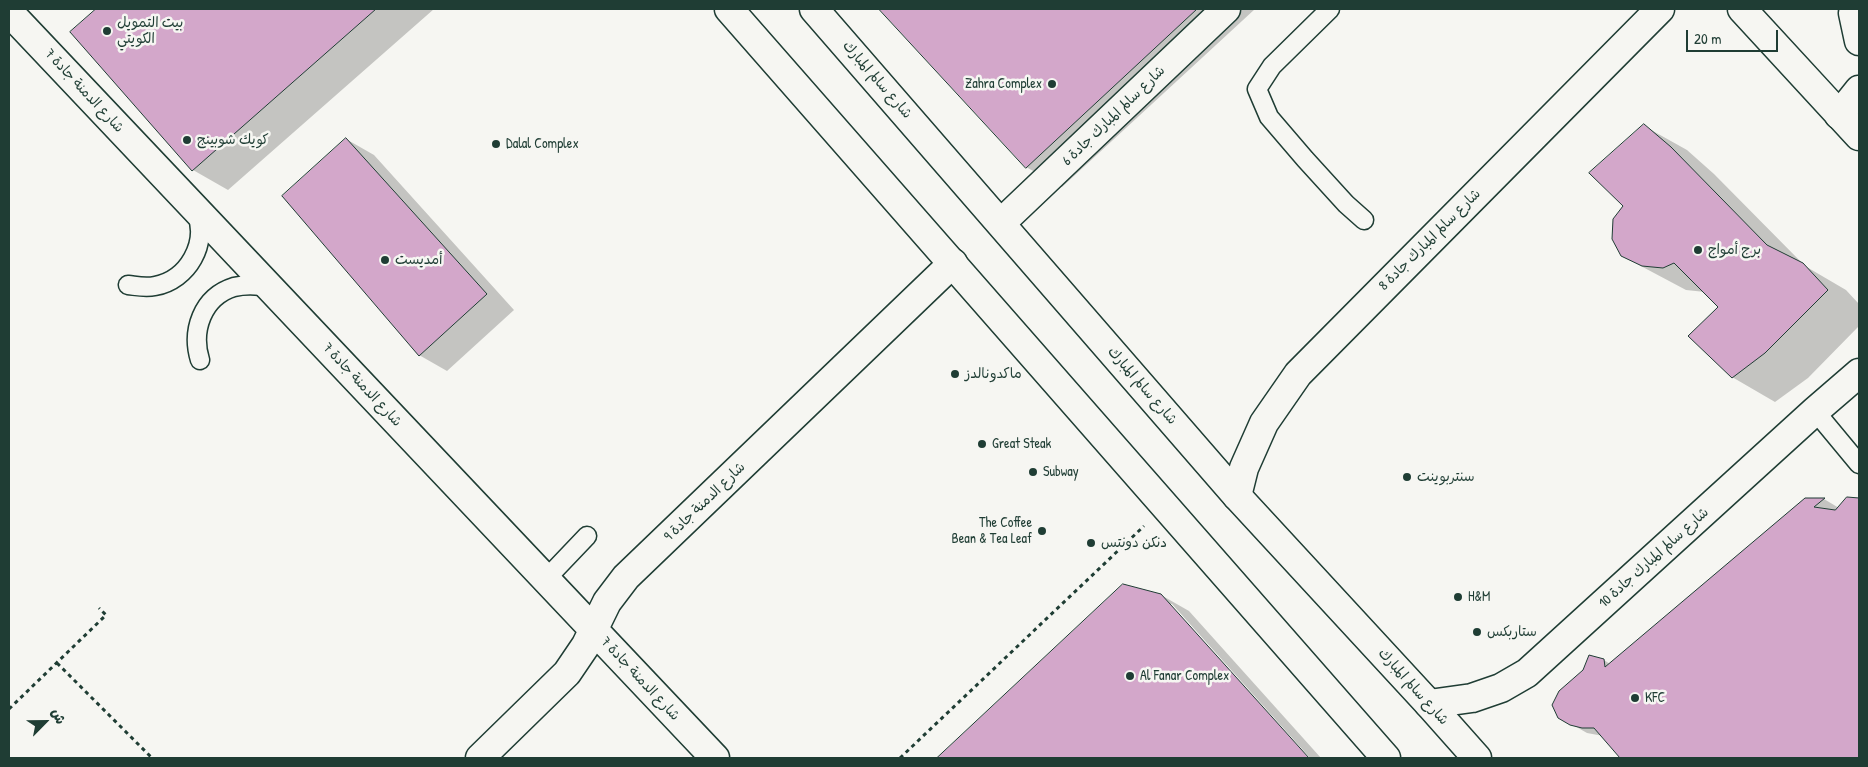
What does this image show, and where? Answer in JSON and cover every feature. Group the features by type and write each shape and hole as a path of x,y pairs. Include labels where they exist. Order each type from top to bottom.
{"street":[{"path":"730,9 1386,758"},
{"name":"شارع سالم المبارك","path":"814,9 1237,496 1477,758"},
{"name":"شارع سالم المبارك جادة 6","path":"1001,223 1226,9"},
{"name":"شارع سالم المبارك جادة 8","path":"1237,496 1244,468 1264,423 1298,374 1660,9"},
{"path":"1742,9 1859,136"},
{"name":"شارع الدمنة جادة 7","path":"9,12 715,758"},
{"path":"1854,14 1859,41"},
{"path":"1839,115 1859,90"},
{"name":"شارع الدمنة جادة 9","path":"480,758 567,673 586,646 607,602 626,577 953,263"},
{"name":"شارع سالم المبارك جادة 10","path":"1429,704 1472,698 1501,688 1527,673 1814,411 1859,373"}],"lane":[{"path":"1330,9 1272,66 1257,89 1269,117 1346,204 1364,220"},
{"path":"128,285 142,287 157,286 170,281 182,273 192,262 198,249 200,234 199,220 194,207"},
{"path":"200,360 196,338 199,321 207,306 215,298 235,287 246,285 270,287"},
{"path":"1814,411 1859,464"},
{"path":"546,579 588,536"}],"path":[{"path":"900,758 1166,505"},
{"path":"9,709 106,615 99,608"},
{"path":"57,663 152,758"}],"building":[{"path":"96,9 376,9 192,171 70,32"},
{"path":"879,9 1197,9 1026,168"},
{"name":"برج أمواج","path":"1644,124 1671,147 1767,245 1803,263 1828,290 1765,353 1732,378 1688,336 1718,307 1674,263 1663,268 1642,266 1621,256 1612,239 1613,219 1623,206 1589,173"},
{"path":"346,138 487,294 419,356 282,196"},
{"path":"1847,497 1859,498 1859,758 1620,758 1594,728 1570,725 1558,718 1552,705 1559,691 1583,670 1589,655 1604,659 1605,667 1805,498 1825,498 1814,507 1835,510"},
{"name":"Al Fanar Complex","path":"1123,584 1161,594 1309,758 937,758"}],"place":[{"name":"بيت التمويل الكويتي","path":"107,31"},
{"name":"Zahra Complex","path":"1052,84"},
{"name":"كويك شوبينج","path":"187,140"},
{"name":"Dalal Complex","path":"496,144"},
{"name":"برج أمواج","path":"1698,250"},
{"name":"أمديست","path":"385,260"},
{"name":"ماكدونالدز","path":"955,374"},
{"name":"Great Steak","path":"982,444"},
{"name":"Subway","path":"1033,472"},
{"name":"سنتربوينت","path":"1407,477"},
{"name":"The Coffee Bean & Tea Leaf","path":"1042,531"},
{"name":"دنكن دونتس","path":"1091,543"},
{"name":"H&M","path":"1458,597"},
{"name":"ستاربكس","path":"1477,632"},
{"name":"Al Fanar Complex","path":"1130,676"},
{"name":"KFC","path":"1635,698"}]}
